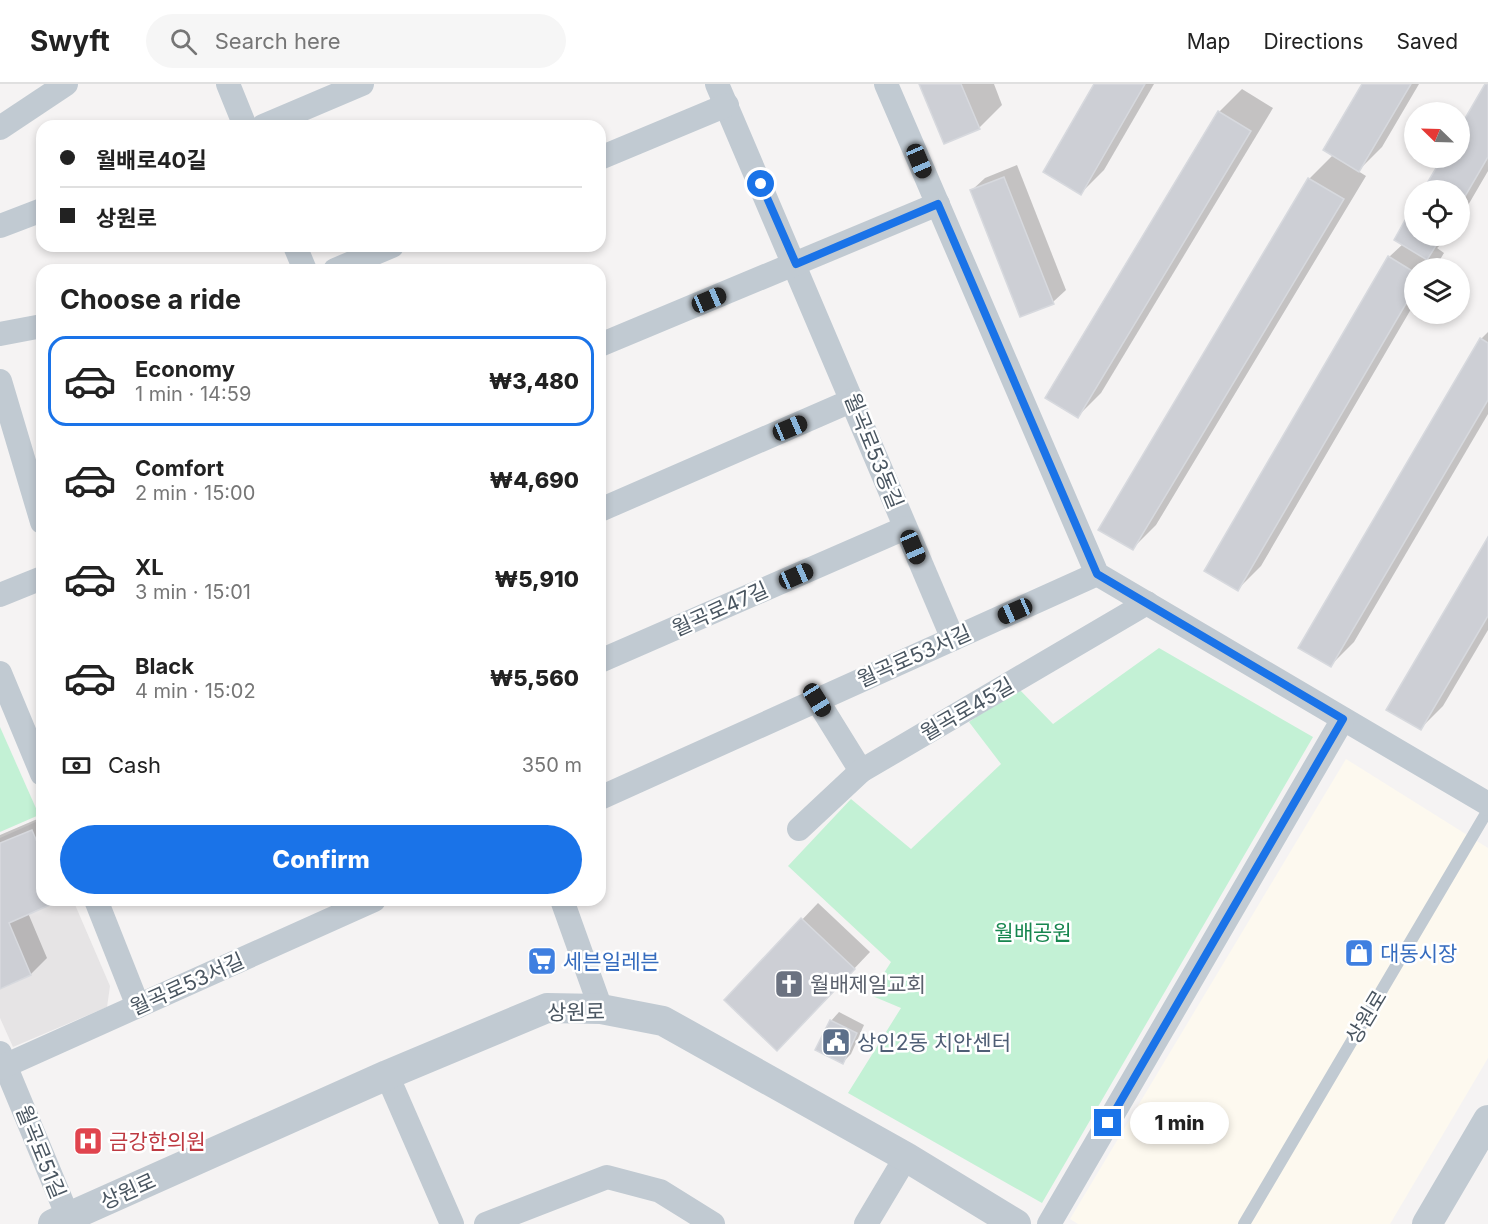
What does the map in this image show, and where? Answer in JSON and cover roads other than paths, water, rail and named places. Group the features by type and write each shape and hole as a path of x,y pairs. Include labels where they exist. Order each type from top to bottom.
{"street":[{"path":"0,128 66,84"},
{"path":"228,84 243,120"},
{"path":"277,120 362,84"},
{"path":"886,84 1097,574 1488,804"},
{"path":"606,155 722,95"},
{"name":"월곡로53동길","path":"722,95 796,264 953,639"},
{"path":"606,343 938,204"},
{"path":"0,226 36,212"},
{"path":"349,264 378,252"},
{"path":"0,334 36,327"},
{"path":"0,381 36,502"},
{"path":"606,507 853,400"},
{"name":"월곡로47길","path":"606,658 905,528"},
{"name":"월곡로53서길","path":"606,795 1097,574"},
{"path":"0,595 36,580"},
{"name":"월곡로45길","path":"799,829 861,771 1147,603"},
{"path":"0,673 36,753"},
{"path":"817,700 861,771"},
{"path":"1049,1224 1343,719"},
{"path":"98,906 138,1006"},
{"name":"월곡로53서길","path":"2,1063 138,1006 361,906"},
{"path":"564,906 601,1009"},
{"name":"상원로","path":"64,1222 387,1076 547,1008 601,1009 663,1021 906,1157 1016,1224"},
{"name":"월곡로51길","path":"2,1063 64,1222"},
{"path":"387,1076 452,1224"},
{"path":"1427,1224 1488,1120"},
{"path":"866,1224 906,1157"},
{"path":"486,1224 607,1177 660,1191 713,1224"}],"lane":[{"name":"상원로","path":"1244,1224 1488,810"}],"place":[{"name":"대동시장","path":"1359,953"},
{"name":"세븐일레븐","path":"542,961"},
{"name":"월배제일교회","path":"789,984"},
{"name":"상인2동 치안센터","path":"836,1042"},
{"name":"금강한의원","path":"88,1141"}],"park label":[{"name":"월배공원","path":"1033,932"}]}
